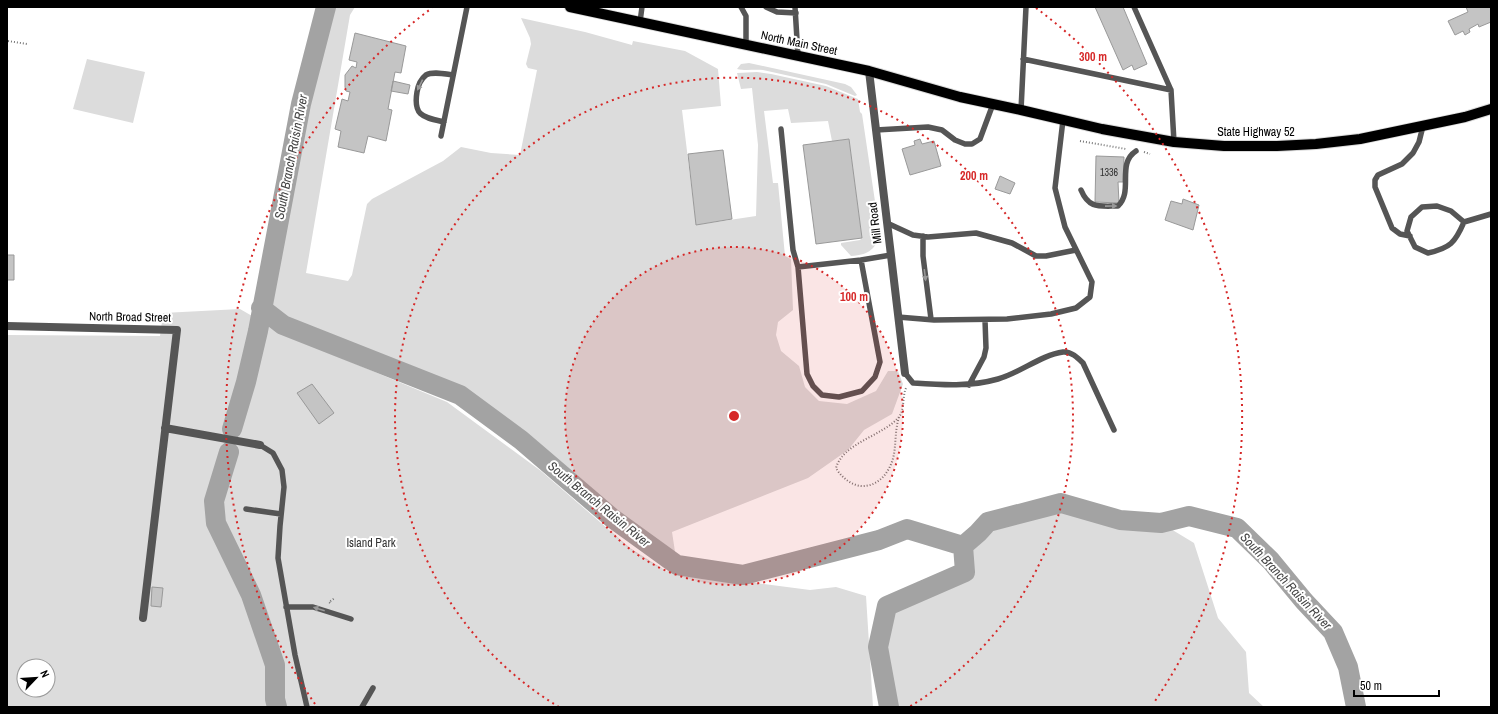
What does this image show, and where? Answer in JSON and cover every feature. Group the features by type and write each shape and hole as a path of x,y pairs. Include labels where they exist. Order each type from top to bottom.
{"main road":[{"name":"North Main Street","path":"570,7 869,71 960,98 1020,110"},
{"name":"State Highway 52","path":"1020,110 1102,129 1174,142 1247,146 1316,144 1360,139 1465,117 1491,109"}],"street":[{"name":"Mill Road","path":"869,71 905,373"},
{"name":"North Broad Street","path":"7,326 177,330 143,618"},
{"path":"165,428 260,444"}],"lane":[{"path":"441,136 467,7"},
{"path":"640,22 642,7"},
{"path":"741,7 746,16 746,45"},
{"path":"766,7 777,12 795,10 798,56"},
{"path":"1020,110 1026,7"},
{"path":"1134,7 1171,90 1174,142"},
{"path":"1023,59 1171,90"},
{"path":"444,122 426,118 417,111 415,101 418,85 426,76 435,73 453,75"},
{"path":"876,130 928,127 942,130 955,140 965,144 972,144 980,139 993,104"},
{"path":"898,317 1007,320 1050,314 1076,308 1090,297 1092,282 1065,226 1055,188 1063,120"},
{"path":"1410,236 1400,234 1392,228 1375,187 1375,180 1378,175 1402,164 1413,153 1419,142 1422,126"},
{"path":"781,130 793,250 798,267 807,374 813,386 822,395 839,397 862,391 875,377 880,362 861,260"},
{"path":"1081,190 1085,200 1092,205 1118,206 1122,203 1126,184 1126,163 1129,155 1136,151"},
{"path":"1464,222 1451,211 1436,206 1422,208 1411,217 1408,231 1415,247 1428,253 1441,250 1456,239 1464,222 1491,214"},
{"path":"887,223 913,235 928,237 976,233 1012,243 1036,256 1046,256 1076,250"},
{"path":"923,236 923,256 931,319"},
{"path":"798,267 891,255"},
{"path":"969,384 984,357 986,348 985,320"},
{"path":"905,373 913,383 969,384 998,379 1050,355 1065,352 1077,356 1083,363 1114,430"},
{"path":"260,444 273,454 282,470 284,487 278,558 301,685 307,707"},
{"path":"246,509 281,514"},
{"path":"286,607 313,607 352,619"},
{"path":"362,707 373,688"}],"path":[{"path":"8,42 27,44"},
{"path":"1080,141 1150,154"},
{"path":"899,417 884,430 869,437 839,460 836,468 839,474 850,482 859,486 874,484 883,478 894,456 896,426 899,417 904,399 905,391 911,381"}],"green space":[{"path":"326,7 355,7 350,15 306,273 348,281 352,275 367,204 372,199 443,161 461,147 491,153 520,155 537,70 528,68 526,64 531,44 530,38 521,18 585,32 632,45 633,41 685,51 718,69 721,106 682,110 696,225 756,216 758,145 752,88 741,89 737,73 757,72 771,74 826,86 858,99 860,112 862,114 880,235 873,248 861,255 851,256 841,245 841,243 860,240 862,238 849,139 832,141 828,121 791,123 788,109 764,111 773,183 778,183 785,256 791,259 793,310 778,322 776,335 781,351 799,366 805,387 819,401 847,404 876,391 888,371 898,371 903,384 892,414 864,430 848,450 808,478 672,532 677,565 612,518 521,440 460,395 283,325 261,308 301,104"},
{"path":"87,59 145,72 133,123 73,109"},
{"path":"749,63 845,84 851,87 857,95 855,96 826,84 763,70 737,69 741,64"},
{"name":"Island Park","path":"240,309 281,333 447,402 541,471 630,548 666,571 810,590 836,587 866,596 873,707 284,707 275,687 277,707 7,707 7,335 160,336 163,313"},
{"path":"1061,503 1120,520 1161,523 1194,543 1218,618 1246,652 1249,693 1264,707 889,707 878,647 887,606 965,572 963,546 988,522"}],"building":[{"path":"1095,7 1123,7 1147,64 1134,70 1132,65 1123,70"},
{"path":"1466,7 1491,7 1491,22 1479,27 1478,24 1469,29 1470,32 1465,35 1463,31 1455,35 1448,21 1468,12"},
{"path":"355,33 406,46 401,73 395,72 388,109 392,110 386,141 368,136 364,153 338,147 341,131 335,129 342,99 348,101 350,92 346,91 345,75 352,66 356,68 357,62 349,60"},
{"path":"393,81 410,85 408,94 391,91"},
{"path":"849,139 862,238 816,244 803,145"},
{"path":"920,139 922,144 934,141 941,166 910,175 902,149 915,145 914,141"},
{"path":"723,150 732,219 696,225 688,154"},
{"path":"1096,156 1124,157 1123,182 1118,182 1119,203 1095,202"},
{"path":"1000,176 1015,183 1010,194 995,189"},
{"path":"1183,199 1199,205 1193,230 1165,220 1171,201 1182,204"},
{"path":"7,255 14,255 14,280 7,280"},
{"path":"312,384 334,413 319,424 297,393"},
{"path":"152,587 163,588 161,607 151,606"}],"waterway":[{"name":"South Branch Raisin River","path":"232,429 246,382 258,331 301,104 326,7"},
{"name":"South Branch Raisin River","path":"261,308 283,325 460,395 521,440 612,518 677,565 743,575 879,540 907,529 963,546"},
{"name":"South Branch Raisin River","path":"229,452 214,501 216,523 251,595 275,665 275,699 277,707"},
{"name":"South Branch Raisin River","path":"963,546 988,522 1061,503 1120,520 1161,523 1189,516 1237,528 1271,561 1304,601 1333,632 1348,667 1356,707"},
{"name":"South Branch Raisin River","path":"889,707 878,647 887,606 965,572 963,546"}]}
